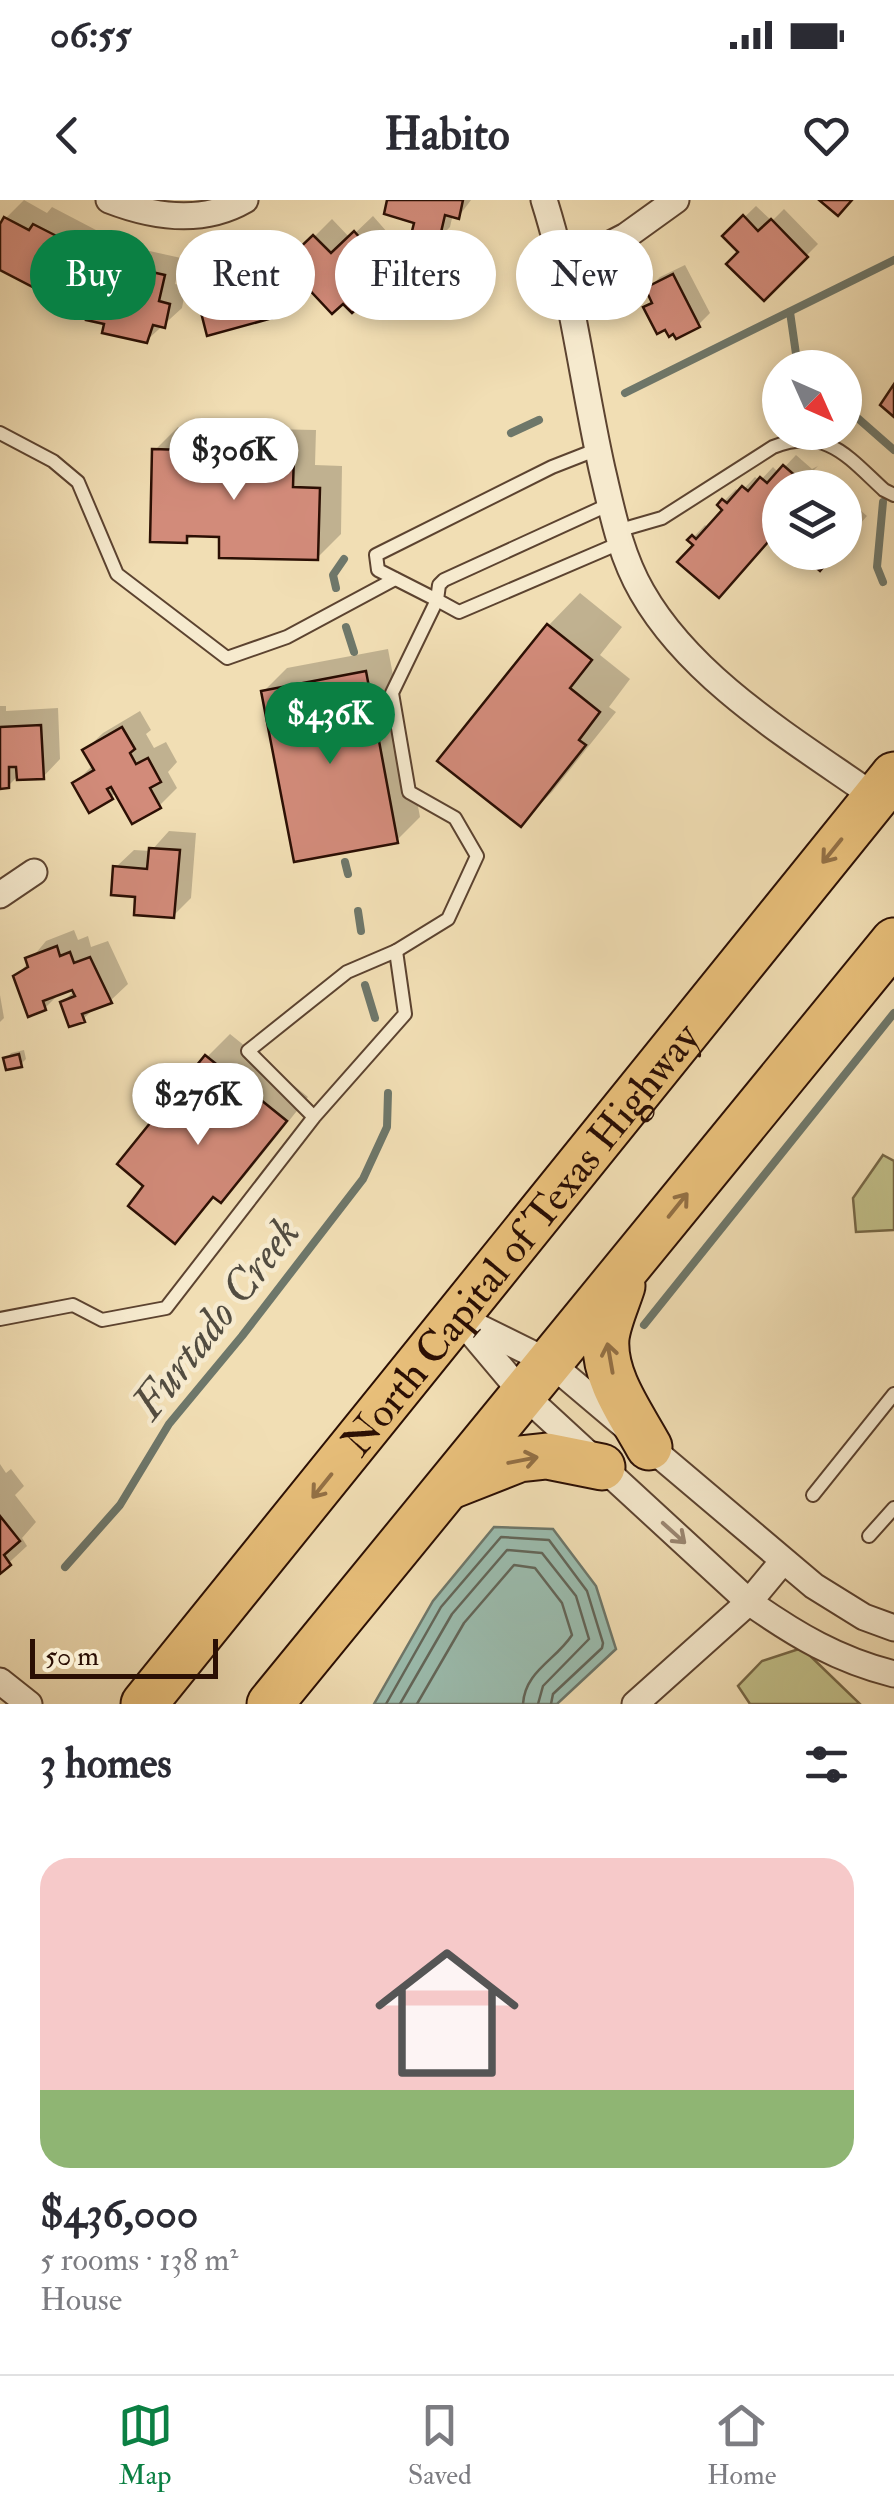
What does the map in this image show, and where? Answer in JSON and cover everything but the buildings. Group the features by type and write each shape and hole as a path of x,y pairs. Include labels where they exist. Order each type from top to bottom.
{"highway":[{"name":"North Capital of Texas Highway","path":"144,1704 884,786"},
{"path":"270,1704 894,941"},
{"path":"630,1263 606,1336 607,1357 615,1384 648,1446"},
{"path":"447,1488 519,1459 547,1456 602,1467"}],"street":[{"path":"110,200 144,213 188,217 232,208 245,200"},
{"path":"544,200 553,230"},
{"path":"634,230 676,200"},
{"path":"574,320 618,537 642,593 674,637 741,702 884,786"},
{"path":"0,895 34,872"},
{"path":"458,1318 536,1378 648,1446 814,1586 864,1617 894,1628"},
{"path":"458,1318 536,1378 602,1467 749,1602 852,1664 894,1674"},
{"path":"635,1704 749,1602 783,1561"},
{"path":"0,1681 28,1704"}],"lane":[{"path":"0,432 54,461 78,482 117,574 226,658 287,637 395,579"},
{"path":"598,449 552,467 376,555 378,570 460,612 662,518 774,446 792,439 830,444 884,490 894,494"},
{"path":"314,1117 248,1051 347,972 396,951 448,919 477,856 454,818 408,792 392,692 438,600 439,585 610,504"},
{"path":"0,1319 73,1305 102,1320 166,1308 314,1117 405,1014 396,951"},
{"path":"812,1495 894,1394"},
{"path":"882,1409 894,1420"},
{"path":"869,1536 894,1508"}],"shaded area":[{"path":"883,1155 894,1161 894,1230 856,1232 853,1198"},
{"path":"802,1648 860,1704 750,1704 738,1686 762,1661"}],"water":[{"path":"494,1527 553,1529 596,1586 616,1649 557,1704 374,1704 433,1601"}],"waterway":[{"name":"Furtado Creek","path":"625,393 894,260"},
{"path":"790,312 795,350"},
{"name":"Furtado Creek","path":"511,433 539,420"},
{"path":"862,422 894,450"},
{"path":"883,502 877,567 883,582"},
{"name":"Furtado Creek","path":"336,588 333,575 344,559"},
{"name":"Furtado Creek","path":"346,627 354,652"},
{"name":"Furtado Creek","path":"345,862 348,874"},
{"name":"Furtado Creek","path":"358,911 361,931"},
{"name":"Furtado Creek","path":"365,985 375,1018"},
{"path":"644,1325 894,1013"},
{"name":"Furtado Creek","path":"65,1567 120,1505 169,1424 363,1179 387,1127 388,1093"}]}
